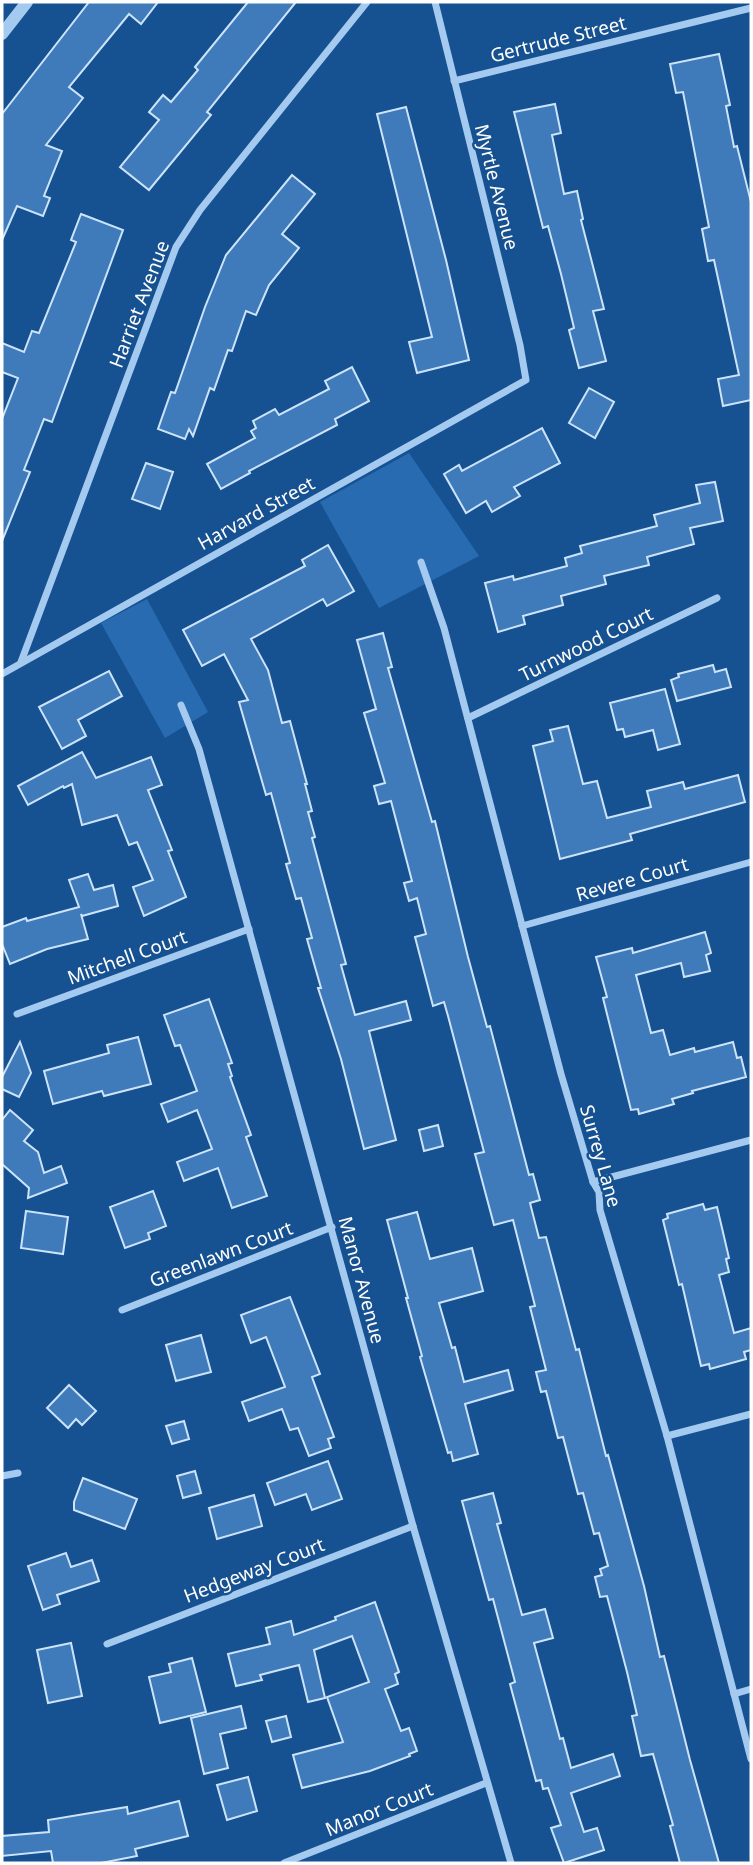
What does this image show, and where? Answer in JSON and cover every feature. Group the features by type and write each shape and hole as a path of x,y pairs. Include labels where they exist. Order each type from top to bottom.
{"street":[{"path":"2,34 27,2"},
{"name":"Harriet Avenue","path":"21,663 176,247 200,211 367,2"},
{"name":"Myrtle Avenue","path":"435,2 520,345 526,380"},
{"name":"Gertrude Street","path":"454,81 751,8"},
{"name":"Harvard Street","path":"2,674 526,380"},
{"name":"Surrey Lane","path":"421,562 444,628 561,1074 593,1182 599,1192 600,1210 667,1436 751,1759"},
{"name":"Turnwood Court","path":"468,719 717,598"},
{"name":"Manor Avenue","path":"181,705 199,749 413,1526 511,1863"},
{"name":"Revere Court","path":"522,926 751,862"},
{"name":"Mitchell Court","path":"16,1014 249,929"},
{"path":"593,1182 751,1140"},
{"name":"Greenlawn Court","path":"122,1310 332,1227"},
{"path":"667,1436 751,1414"},
{"path":"2,1476 18,1473"},
{"name":"Hedgeway Court","path":"107,1644 413,1526"},
{"path":"734,1694 751,1689"},
{"name":"Manor Court","path":"284,1863 486,1783"}],"shaded area":[{"path":"409,453 479,556 379,608 320,502"},
{"path":"147,599 208,712 165,738 101,623"}],"building":[{"path":"89,2 158,2 141,24 129,14 69,87 83,98 46,145 62,151 44,196 50,198 43,216 17,206 2,240 2,114"},
{"path":"248,2 296,2 207,112 211,115 149,190 120,167 159,120 149,112 163,95 171,102 198,70 195,67"},
{"path":"719,54 730,105 726,106 734,147 737,146 751,202 751,400 723,406 718,379 739,375 714,260 708,261 702,229 709,227 683,92 676,93 670,64"},
{"path":"555,104 561,133 552,135 564,194 577,191 583,219 581,220 604,309 593,311 606,361 579,368 569,330 574,328 561,274 548,226 543,228 514,112"},
{"path":"406,107 469,360 417,373 409,342 432,337 377,114"},
{"path":"292,175 315,194 282,234 299,248 269,285 256,315 246,311 214,390 210,388 193,436 189,429 185,439 158,429 171,392 175,393 226,255"},
{"path":"81,214 123,230 52,422 44,419 24,470 30,472 2,541 2,419 18,378 2,372 2,343 24,352 32,331 39,333 76,242 71,240"},
{"path":"352,367 369,401 335,419 337,425 249,471 250,473 221,489 207,464 255,438 251,431 256,428 253,421 275,409 279,415 329,389 325,381"},
{"path":"589,388 614,402 595,438 569,423"},
{"path":"542,428 560,463 514,487 520,496 492,512 486,501 466,513 444,474 459,465 462,471"},
{"path":"146,463 173,472 160,509 132,499"},
{"path":"715,482 723,521 690,528 694,544 647,557 649,565 604,576 606,584 561,596 563,605 523,616 525,624 498,632 485,583 513,576 514,580 567,566 565,558 582,553 580,546 657,526 654,515 700,503 696,485"},
{"path":"328,545 354,591 327,606 323,599 251,639 268,670 282,723 290,721 307,784 312,811 308,812 315,837 312,838 346,964 341,965 355,1015 406,1001 411,1020 369,1031 396,1140 364,1149 341,1059 318,988 321,988 307,939 312,938 301,898 296,899 286,864 290,863 271,793 266,795 239,702 248,700 224,654 202,666 183,630 305,566 302,560"},
{"path":"383,633 392,667 388,668 432,822 435,821 487,1027 490,1026 529,1175 533,1174 540,1200 530,1203 539,1238 546,1237 576,1350 579,1349 606,1456 608,1455 644,1586 660,1657 664,1656 719,1863 680,1863 670,1826 673,1825 653,1754 641,1756 632,1716 637,1715 627,1672 607,1596 600,1597 595,1577 602,1575 600,1569 608,1566 599,1533 594,1534 583,1493 578,1494 563,1437 558,1438 546,1391 541,1392 536,1372 546,1370 530,1307 535,1306 513,1220 494,1225 475,1154 484,1152 448,1016 444,1002 433,1006 415,937 426,934 417,898 409,901 404,883 412,881 391,801 379,804 374,786 385,783 364,713 376,709 357,640"},
{"path":"713,665 715,672 726,669 731,687 677,701 671,680 679,677 678,674"},
{"path":"109,671 122,696 78,720 86,736 62,749 39,707"},
{"path":"665,689 680,744 658,750 653,730 625,737 623,729 617,730 610,703"},
{"path":"568,726 583,784 597,781 607,818 651,807 647,791 683,782 685,789 738,775 745,802 630,834 632,840 560,859 533,746 553,741 550,730"},
{"path":"82,752 96,778 151,757 162,785 148,790 172,850 168,851 186,897 144,916 133,887 153,880 137,842 129,845 117,815 82,825 72,784 28,805 18,786"},
{"path":"88,874 94,890 113,885 118,906 82,916 81,914 88,939 47,949 10,964 2,944 2,927 26,918 27,921 79,907 69,880"},
{"path":"705,932 711,953 706,955 710,971 684,977 681,963 636,975 651,1033 663,1030 670,1055 694,1048 695,1052 733,1042 737,1058 741,1057 746,1077 692,1091 693,1093 672,1099 674,1104 639,1114 638,1109 631,1110 603,998 607,997 596,957 632,948 633,953"},
{"path":"209,999 232,1063 228,1064 232,1076 230,1077 251,1135 246,1137 267,1196 232,1208 218,1168 184,1181 177,1162 212,1149 197,1110 168,1122 161,1104 197,1091 180,1045 175,1046 164,1015"},
{"path":"138,1037 151,1084 104,1096 102,1091 53,1104 44,1071 109,1053 107,1045"},
{"path":"20,1042 31,1073 19,1097 2,1089 2,1077"},
{"path":"10,1110 33,1130 24,1141 38,1152 44,1173 61,1166 67,1183 28,1198 29,1188 2,1164 2,1120"},
{"path":"438,1125 443,1146 424,1151 419,1130"},
{"path":"153,1191 166,1226 148,1233 150,1239 125,1248 110,1207"},
{"path":"703,1204 705,1210 717,1207 729,1258 726,1259 729,1272 719,1275 734,1333 751,1328 751,1350 744,1352 746,1359 710,1369 709,1364 701,1366 682,1284 679,1285 663,1220 668,1218 667,1214"},
{"path":"26,1211 68,1217 63,1254 21,1248"},
{"path":"417,1212 430,1259 472,1248 483,1291 439,1303 464,1382 508,1370 513,1390 465,1404 478,1454 453,1461 451,1452 448,1453 420,1357 422,1356 387,1220"},
{"path":"290,1297 320,1374 312,1377 334,1437 328,1439 331,1448 309,1456 298,1428 290,1430 282,1409 249,1421 242,1402 285,1387 266,1337 251,1343 241,1315"},
{"path":"201,1335 211,1372 176,1381 166,1345"},
{"path":"69,1385 96,1411 82,1425 76,1419 68,1428 47,1408"},
{"path":"184,1421 189,1439 172,1444 166,1426"},
{"path":"328,1461 342,1499 312,1510 306,1494 275,1505 267,1483"},
{"path":"195,1471 201,1493 183,1498 177,1476"},
{"path":"83,1478 137,1499 125,1529 74,1510 74,1502"},
{"path":"493,1493 501,1523 497,1524 522,1615 545,1609 553,1638 534,1643 560,1739 563,1738 571,1768 613,1754 620,1776 571,1793 584,1832 597,1828 604,1850 564,1863 551,1828 561,1825 548,1788 543,1789 541,1780 536,1781 510,1684 515,1682 493,1599 489,1600 462,1501"},
{"path":"254,1495 262,1526 217,1539 209,1508"},
{"path":"66,1553 71,1567 92,1560 99,1581 57,1595 60,1604 43,1610 28,1566"},
{"path":"375,1602 399,1672 395,1674 398,1684 385,1689 401,1731 409,1728 417,1751 370,1771 302,1788 293,1755 343,1742 327,1697 369,1682 352,1636 314,1650 325,1698 308,1702 299,1665 260,1675 262,1680 236,1686 228,1654 270,1644 266,1628 291,1621 294,1635"},
{"path":"71,1643 82,1696 48,1703 37,1650"},
{"path":"192,1658 206,1712 160,1723 149,1677 171,1672 169,1664"},
{"path":"241,1706 246,1728 220,1734 228,1768 204,1774 191,1718"},
{"path":"286,1716 291,1737 272,1742 266,1721"},
{"path":"248,1777 257,1811 227,1820 217,1785"},
{"path":"179,1801 188,1836 135,1849 137,1856 101,1863 53,1863 51,1851 2,1856 2,1836 49,1832 48,1820 127,1807 128,1814"}]}
